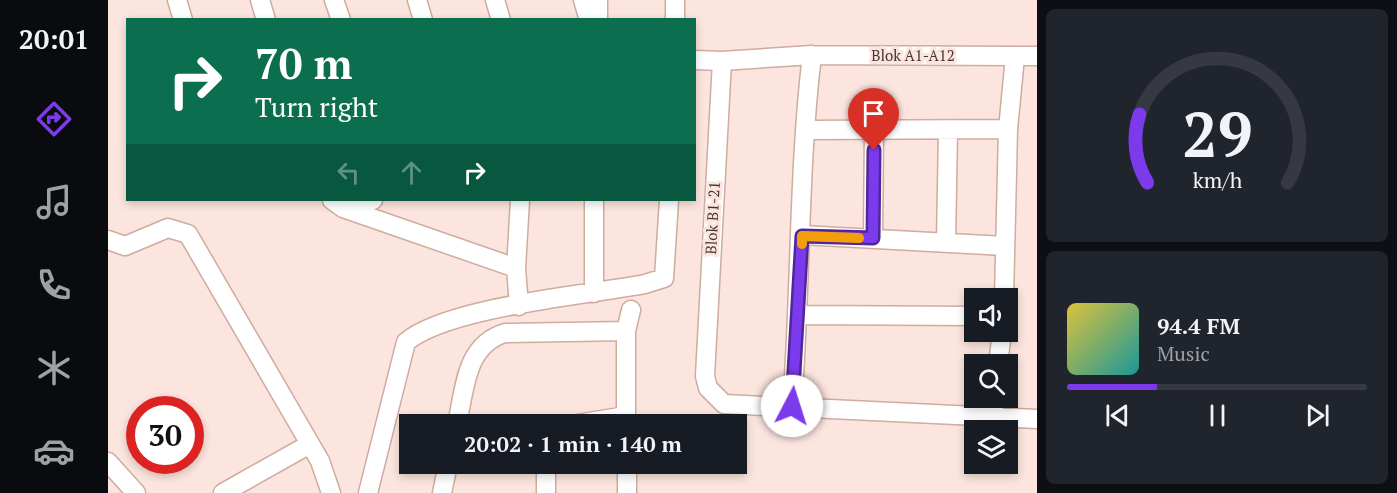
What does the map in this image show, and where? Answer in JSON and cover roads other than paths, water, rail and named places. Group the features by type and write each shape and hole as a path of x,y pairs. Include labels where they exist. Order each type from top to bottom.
{"street":[{"path":"177,0 182,18"},
{"path":"260,0 265,18"},
{"path":"334,0 339,18"},
{"path":"417,0 422,18"},
{"path":"495,0 500,18"},
{"path":"583,0 588,18"},
{"path":"598,0 598,18"},
{"path":"675,0 675,18"},
{"path":"812,56 805,130 799,315 792,406 1037,419"},
{"name":"Blok A1-A12","path":"696,60 722,61 812,56 1037,56"},
{"path":"1004,288 1008,129 1015,57"},
{"name":"Blok B1-21","path":"722,61 705,376 708,388 724,404 792,406"},
{"path":"873,238 874,128"},
{"path":"805,130 1008,129"},
{"path":"946,242 948,131"},
{"path":"337,204 364,201"},
{"path":"519,306 516,268 520,201"},
{"path":"594,201 594,293"},
{"path":"368,493 406,342 416,333 441,323 664,278 669,201"},
{"path":"337,204 516,268"},
{"path":"108,240 125,246 168,228 188,234 310,444 331,493"},
{"path":"802,236 1005,246"},
{"path":"626,414 626,331 631,310"},
{"path":"799,315 964,316"},
{"path":"459,414 471,361 486,341 494,336 505,333 626,331"},
{"path":"993,417 994,408"},
{"path":"224,493 310,444"},
{"path":"108,462 136,493"},
{"path":"442,493 446,474"},
{"path":"546,474 546,493"},
{"path":"627,474 627,493"}]}
